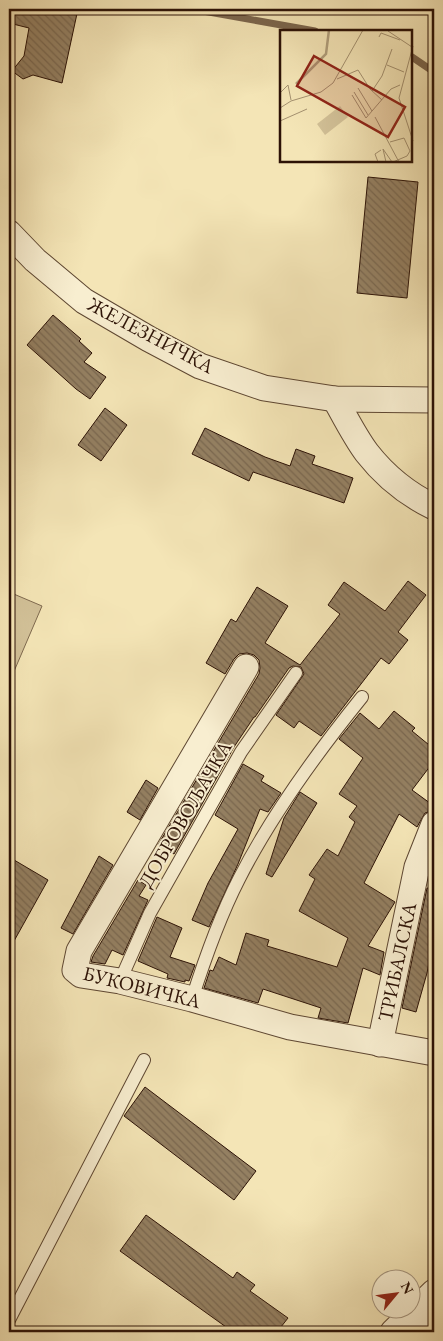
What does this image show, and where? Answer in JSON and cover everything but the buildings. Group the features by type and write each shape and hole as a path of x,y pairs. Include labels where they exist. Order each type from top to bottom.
{"street":[{"name":"ЖЕЛЕЗНИЧКА","path":"9,234 35,260 84,301 200,366 264,388 335,399 434,400"},
{"path":"335,399 367,453 396,483 434,507"},
{"name":"БУКОВИЧКА","path":"246,667 78,951 74,970 78,974 120,981 290,1027 434,1053"},
{"name":"ТРИБАЛСКА","path":"380,1044 425,868 434,824"},
{"path":"420,1305 434,1292"},
{"path":"393,1332 406,1318"},
{"path":"420,1318 433,1332"}],"lane":[{"name":"ДОБРОВОЉАЧКА","path":"120,981 150,913 241,752 296,673"},
{"path":"192,999 207,952 252,854 299,780 362,697"},
{"path":"9,1320 144,1060"}],"shaded area":[{"path":"9,592 42,606 9,683"}],"waterway":[{"path":"192,9 309,30"},
{"path":"413,58 434,72"}]}
